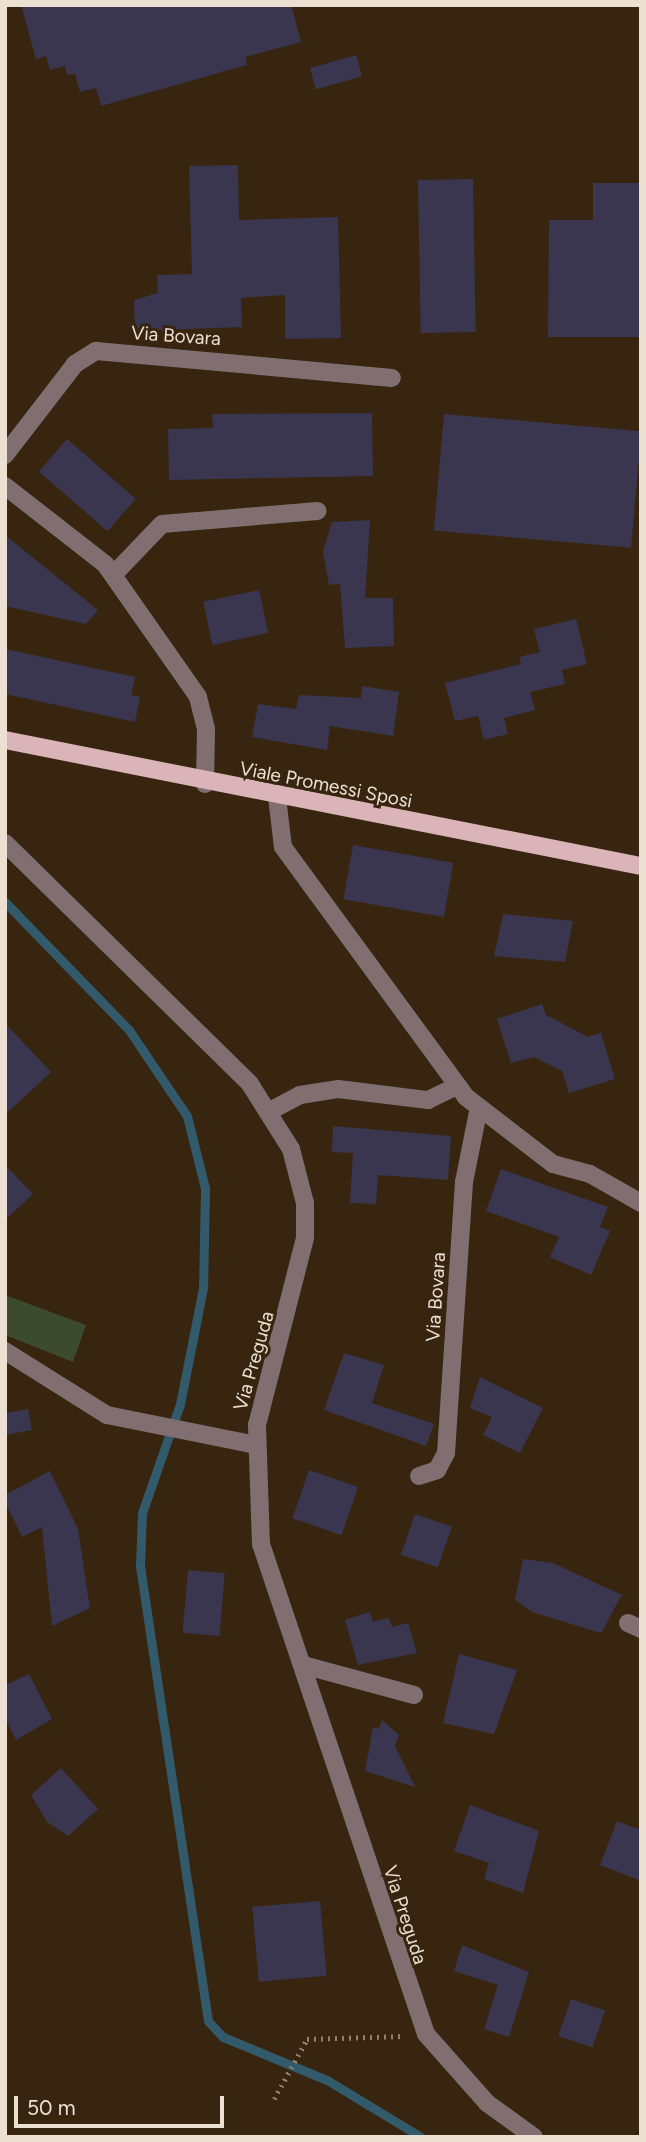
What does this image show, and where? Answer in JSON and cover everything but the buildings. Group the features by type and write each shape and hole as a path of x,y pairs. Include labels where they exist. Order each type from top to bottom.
{"main road":[{"name":"Viale Promessi Sposi","path":"5,740 205,784 641,866"}],"street":[{"name":"Via Bovara","path":"5,455 75,364 96,351 392,379"},
{"path":"5,486 114,574 198,697 206,730 205,784"},
{"path":"114,574 162,524 317,511"},
{"path":"277,797 283,847 457,1086 479,1107 553,1164 590,1174 641,1203"},
{"name":"Via Preguda","path":"5,843 270,1111 299,1170 306,1226 298,1284 263,1396 256,1445 261,1544 303,1665 395,1956 428,2036 487,2103 534,2137"},
{"path":"270,1111 300,1095 338,1089 428,1100 457,1086"},
{"name":"Via Bovara","path":"419,1476 437,1470 446,1453 464,1182 479,1107"},
{"path":"5,1351 107,1415 256,1445"},
{"path":"303,1665 414,1695"}],"path":[{"path":"274,2099 307,2039 428,2036"}],"green space":[{"path":"5,1295 86,1325 73,1362 5,1335"}],"waterway":[{"path":"5,902 129,1030 187,1116 205,1188 203,1288 180,1404 142,1513 140,1566 208,2021 223,2037 327,2080 421,2137"}]}
